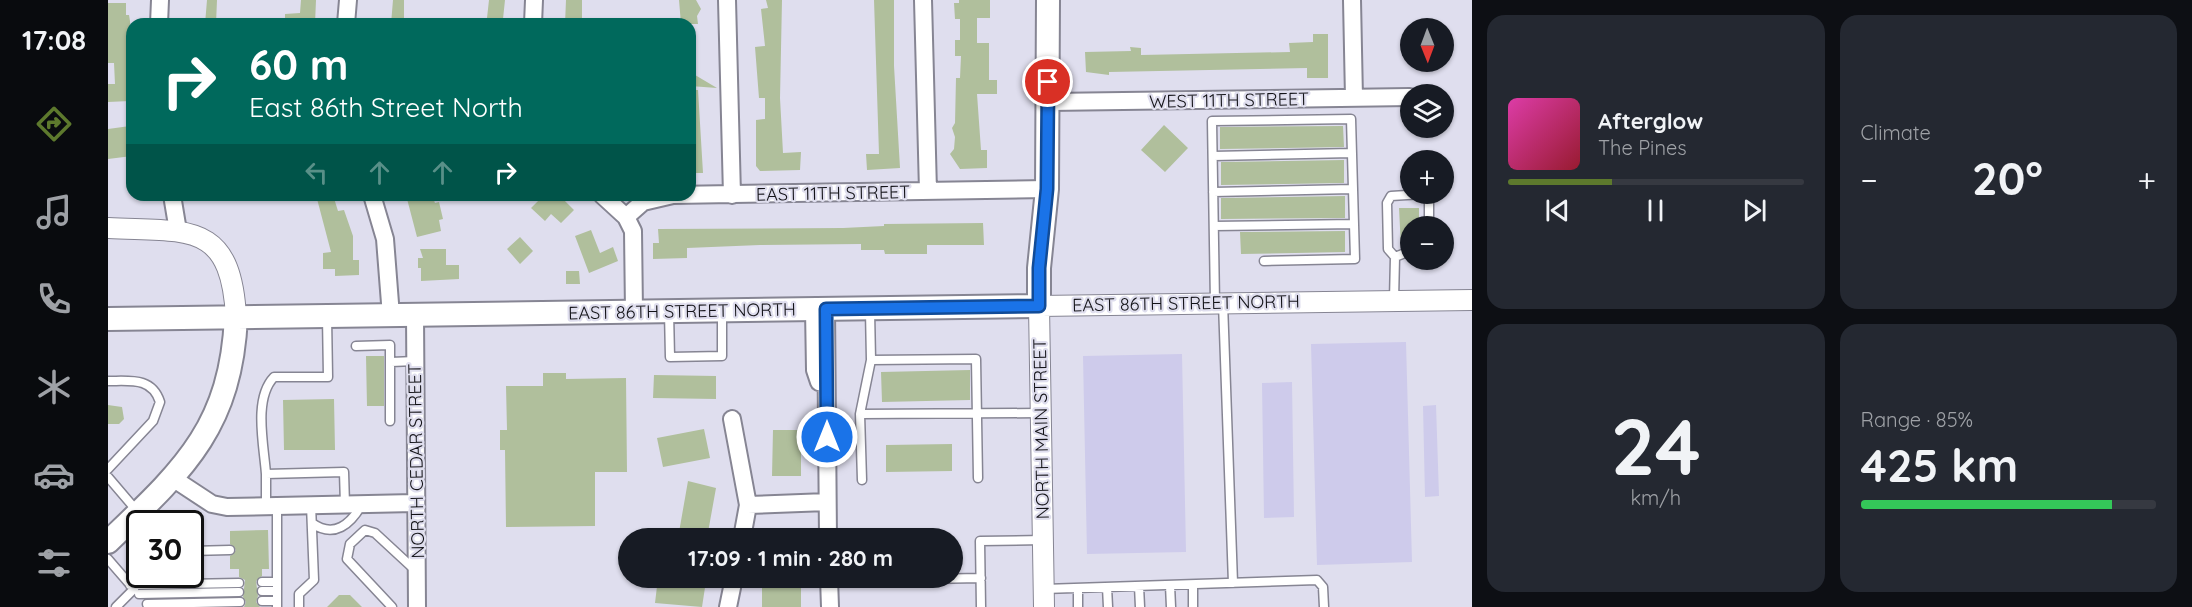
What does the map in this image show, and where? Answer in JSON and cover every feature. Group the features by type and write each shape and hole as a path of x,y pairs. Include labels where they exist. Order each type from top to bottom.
{"main road":[{"name":"NORTH MAIN STREET","path":"1039,306 1039,268 1047,189 1048,0"},
{"name":"EAST 86TH STREET NORTH","path":"108,320 1039,306"},
{"path":"140,510 174,479 204,437 220,401 231,364 236,317"},
{"path":"108,542 126,524"}],"street":[{"path":"159,18 160,0"},
{"path":"346,18 348,0"},
{"path":"533,18 534,0"},
{"path":"727,0 732,195"},
{"path":"923,0 928,191"},
{"path":"1352,0 1354,98"},
{"name":"WEST 11TH STREET","path":"1049,102 1400,96"},
{"name":"EAST 11TH STREET","path":"696,196 1047,189"},
{"path":"173,201 178,231"},
{"path":"374,201 385,239 392,316"},
{"path":"609,201 626,217 633,231 634,312"},
{"name":"EAST 11TH STREET","path":"626,217 646,201"},
{"path":"108,228 178,231 208,241 225,260 234,284 236,317"},
{"name":"EAST 86TH STREET NORTH","path":"1039,306 1472,300"},
{"name":"NORTH MAIN STREET","path":"1039,306 1044,598"},
{"path":"820,309 826,406 828,528"},
{"name":"NORTH CEDAR STREET","path":"415,315 414,503 417,607"},
{"path":"732,419 748,505 744,528"},
{"path":"174,479 212,504 227,507 414,503"},
{"path":"748,505 827,502"},
{"path":"728,607 732,588"},
{"path":"829,588 830,607"}],"lane":[{"path":"1233,583 1214,226 1212,121 1351,119 1355,259 1264,261"},
{"path":"1213,156 1352,153"},
{"path":"1213,192 1353,189"},
{"path":"1394,300 1395,257 1388,249 1387,203 1390,196 1423,194 1429,202 1429,216"},
{"path":"1214,226 1354,224"},
{"path":"1395,257 1400,255"},
{"path":"862,480 860,414 871,360 870,308"},
{"path":"669,311 670,357 723,357 722,311"},
{"path":"262,601 277,604 271,506 263,432 266,385 274,377 328,376 327,317"},
{"path":"356,346 390,345 390,421"},
{"path":"871,360 976,358 978,478"},
{"path":"391,362 414,361"},
{"path":"108,381 144,382 153,387 160,402 153,421 108,469"},
{"path":"860,414 1040,413"},
{"path":"266,474 344,472 354,505 353,520 344,527 322,529 312,523"},
{"path":"108,477 136,510"},
{"path":"299,607 299,594 314,580 311,505"},
{"path":"392,607 346,559 350,544 365,530 375,533 417,572"},
{"path":"981,607 980,541 1043,540"},
{"path":"204,551 230,550"},
{"path":"108,559 148,605 240,602"},
{"path":"963,578 981,578"},
{"path":"1044,598 1078,588 1317,580 1323,588 1324,607"},
{"path":"1170,585 1171,607"},
{"path":"1192,585 1193,607"},
{"path":"262,587 277,586"},
{"path":"1139,586 1140,607"},
{"path":"117,607 134,590 239,587 134,590"},
{"path":"1107,587 1108,607"},
{"path":"1078,588 1078,607"}],"shaded area":[{"path":"1406,342 1412,562 1317,565 1311,344"},
{"path":"1182,354 1186,552 1087,554 1083,356"},
{"path":"1292,382 1294,517 1264,518 1262,383"},
{"path":"1436,405 1439,496 1425,497 1423,406"}],"building":[{"path":"207,0 217,0 216,18 206,18"},
{"path":"301,0 316,0 315,18 285,18 285,14 300,13"},
{"path":"393,0 404,0 404,18 392,18"},
{"path":"489,0 505,0 503,18 487,18"},
{"path":"566,0 582,0 582,18 565,18"},
{"path":"679,0 696,0 701,9 697,16 698,24 696,24 696,18 680,18"},
{"path":"766,0 782,0 780,98 783,153 801,152 800,170 760,171 756,166 756,120 765,119 765,98 759,98 755,47 765,46 761,9 768,8"},
{"path":"874,0 894,0 894,66 900,168 867,170 866,154 879,154"},
{"path":"959,0 990,0 990,18 977,18 977,43 989,43 989,80 997,80 997,94 977,94 981,150 987,150 987,168 960,169 950,154 954,149 955,137 952,128 955,123 956,78 960,78 961,56 955,56 955,40 960,40 960,19 955,19 954,3 959,3"},
{"path":"108,3 126,3 126,15 129,15 130,18 126,18 126,101 108,102 108,84 115,84 114,63 108,63"},
{"path":"1313,34 1328,34 1328,78 1307,78 1307,68 1109,72 1109,75 1086,72 1085,52 1131,51 1130,47 1141,48 1141,55 1290,52 1289,43 1313,42"},
{"path":"696,76 717,88 696,86"},
{"path":"696,90 698,90 703,173 696,173"},
{"path":"1164,125 1188,148 1165,172 1141,150"},
{"path":"1343,126 1344,147 1220,149 1220,127"},
{"path":"126,127 126,157 108,159 108,129"},
{"path":"1344,160 1344,183 1221,185 1221,162"},
{"path":"1345,196 1345,218 1221,219 1221,198"},
{"path":"318,201 335,201 338,211 344,210 353,236 353,260 359,260 359,275 335,276 335,269 323,269 323,253 331,252"},
{"path":"408,201 439,202 443,219 439,220 441,231 417,237"},
{"path":"538,201 565,201 574,210 561,223 551,214 545,221 531,208"},
{"path":"1399,208 1419,208 1419,216 1400,216 1400,228"},
{"path":"983,223 984,245 927,245 927,254 885,254 884,250 861,250 861,244 760,245 687,248 687,258 653,259 653,243 659,243 658,229 843,228 884,226 884,224"},
{"path":"591,230 600,253 613,247 618,261 589,273 575,236"},
{"path":"1345,231 1345,252 1241,254 1240,232"},
{"path":"520,237 533,251 520,264 507,249"},
{"path":"420,249 446,249 446,265 459,265 459,279 421,281 418,258 423,258"},
{"path":"566,271 579,271 580,284 566,284"},
{"path":"366,356 384,356 384,406 367,406"},
{"path":"970,370 970,400 882,402 881,372"},
{"path":"543,373 566,373 566,379 626,378 627,472 595,472 595,526 506,527 505,450 500,450 500,430 507,430 506,386 543,386"},
{"path":"654,375 716,376 716,399 653,398"},
{"path":"334,399 335,450 284,450 283,400"},
{"path":"108,405 122,407 124,419 119,424 108,424"},
{"path":"704,429 710,458 663,467 657,438"},
{"path":"773,430 801,430 801,476 772,476"},
{"path":"952,444 952,471 886,472 886,445"},
{"path":"688,481 716,488 709,528 680,528"},
{"path":"268,530 269,569 262,569 262,576 256,581 258,596 256,602 260,607 244,607 246,602 243,597 245,580 239,577 239,569 230,569 230,556 236,550 230,544 230,531"},
{"path":"657,588 705,588 702,607 655,603"},
{"path":"762,588 801,588 801,607 762,607"},
{"path":"339,595 350,595 362,607 327,607"}],"route":[{"path":"827,437 826,309 1039,306 1039,268 1047,189 1048,82"}]}
